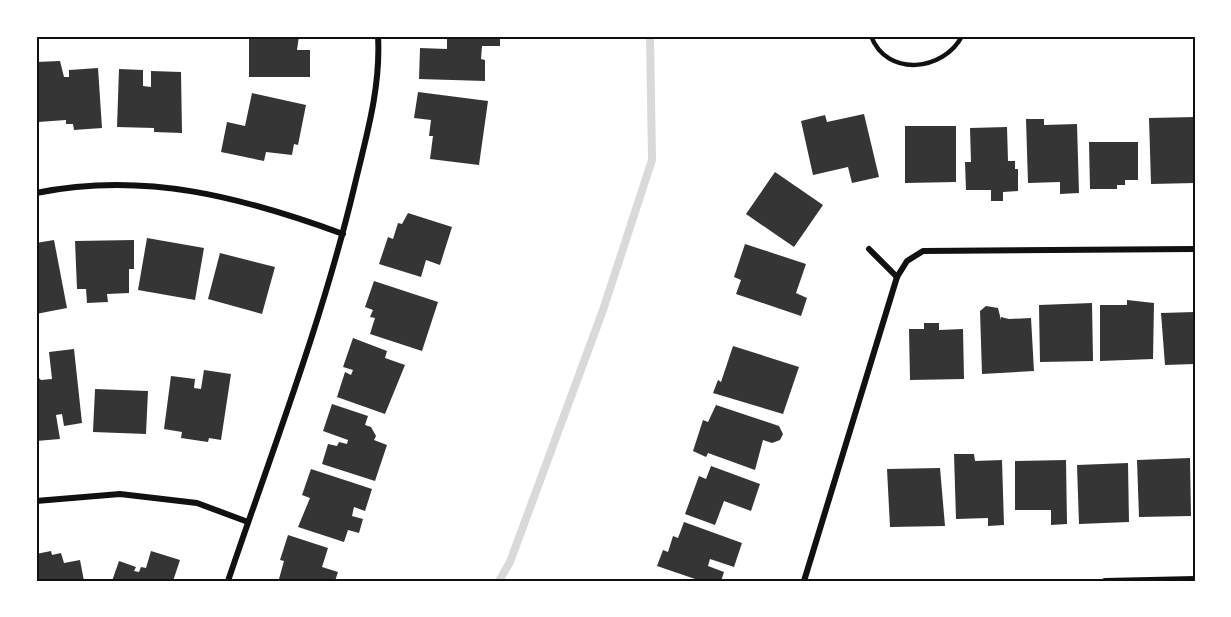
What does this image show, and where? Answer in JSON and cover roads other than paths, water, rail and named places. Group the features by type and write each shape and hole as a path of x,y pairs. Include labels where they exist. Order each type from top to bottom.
{"street":[{"path":"228,581 328,286 343,234 374,105 379,62 378,36"},
{"path":"36,193 107,185 158,186 218,195 273,209 343,234"},
{"path":"869,249 897,278"},
{"path":"804,581 897,278 908,261 923,251 1195,249"},
{"path":"36,501 120,494 197,503 248,522"},
{"path":"1106,581 1195,579"}],"lane":[{"path":"871,36 887,57 910,66 928,64 951,52 963,36"}],"waterway":[{"path":"499,581 510,562 603,310 652,160 650,36"}]}
